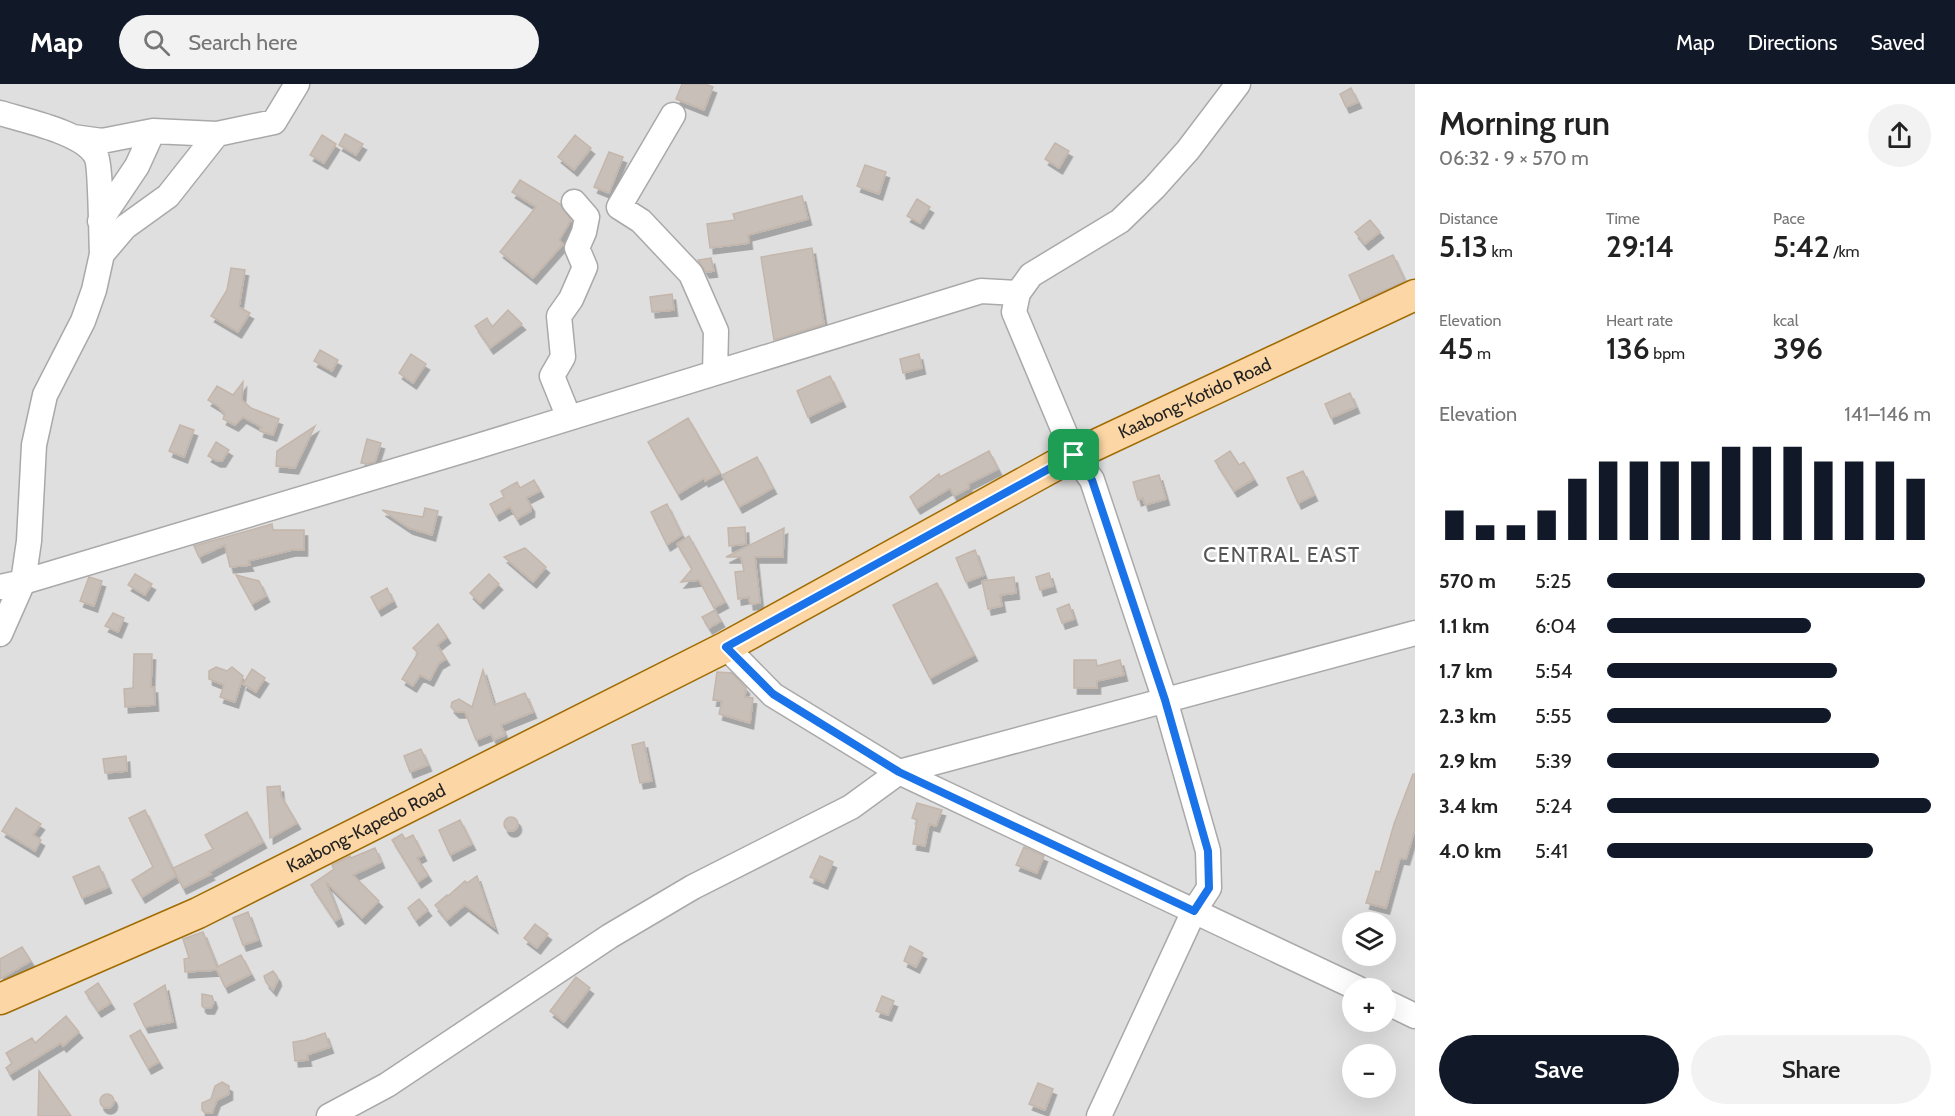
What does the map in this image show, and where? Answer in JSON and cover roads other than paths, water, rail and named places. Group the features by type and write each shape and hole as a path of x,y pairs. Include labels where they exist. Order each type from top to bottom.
{"main road":[{"name":"Kaabong-Kotido Road","path":"726,647 1074,455 1415,295"},
{"name":"Kaabong-Kapedo Road","path":"0,999 198,914 726,647"}],"street":[{"path":"0,113 73,137 102,141 153,131 217,134 274,122 297,84"},
{"path":"1099,1116 1194,911 1209,888 1208,851 1165,700 1092,480 1074,455 1014,312 1018,293 1031,275 1120,221 1188,150 1238,84"},
{"path":"673,115 620,207 641,221 691,273 716,331 715,373"},
{"path":"100,221 137,166 153,131"},
{"path":"102,254 125,227 168,196 217,134"},
{"path":"0,634 12,585 29,541 34,445 45,395 83,321 94,290 102,254 97,157 86,145 73,137"},
{"path":"568,418 552,376 563,357 559,316 571,299 585,267 577,248 587,217 574,202"},
{"path":"12,585 981,291 1018,293"},
{"path":"329,1116 387,1085 610,936 693,887 851,807 899,772 1415,633"},
{"path":"726,647 773,694 899,772 1342,981"},
{"path":"1396,1007 1415,1016"}],"district":[{"name":"CENTRAL EAST","path":"1282,554"}]}
